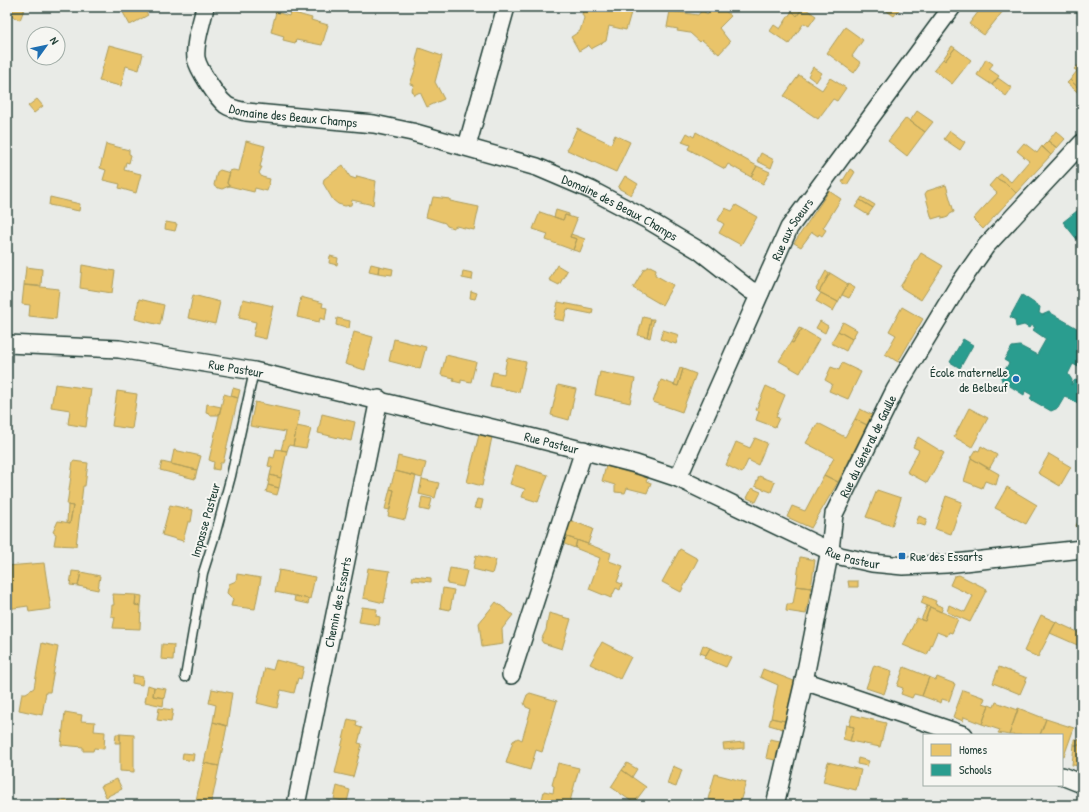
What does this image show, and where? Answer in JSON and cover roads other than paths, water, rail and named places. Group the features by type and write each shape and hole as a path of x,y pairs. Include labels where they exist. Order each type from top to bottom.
{"street":[{"name":"Domaine des Beaux Champs","path":"205,7 197,41 196,60 218,96 225,104 234,109 246,112 374,124 467,146 537,167 591,190 648,220 694,248 750,290 760,294"},
{"path":"467,146 506,7"},
{"name":"Rue aux Soeurs","path":"678,478 789,228 952,7"},
{"name":"Rue du Général de Gaulle","path":"775,805 804,681 830,550 834,514 895,390 958,286 986,246 1082,143"},
{"name":"Rue Pasteur","path":"7,344 120,349 254,371 584,450 636,464 678,478 840,556 872,563 903,566 946,564 1082,549"},
{"name":"Chemin des Essarts","path":"296,805 378,400"},
{"path":"511,675 584,450"},
{"path":"804,681 961,734"},
{"path":"1063,776 1082,784"}],"lane":[{"name":"Impasse Pasteur","path":"185,677 203,573 227,490 254,371"}],"place":[{"name":"École maternelle de Belbeuf","path":"1016,379"},
{"name":"Rue des Essarts","path":"902,556"}]}
